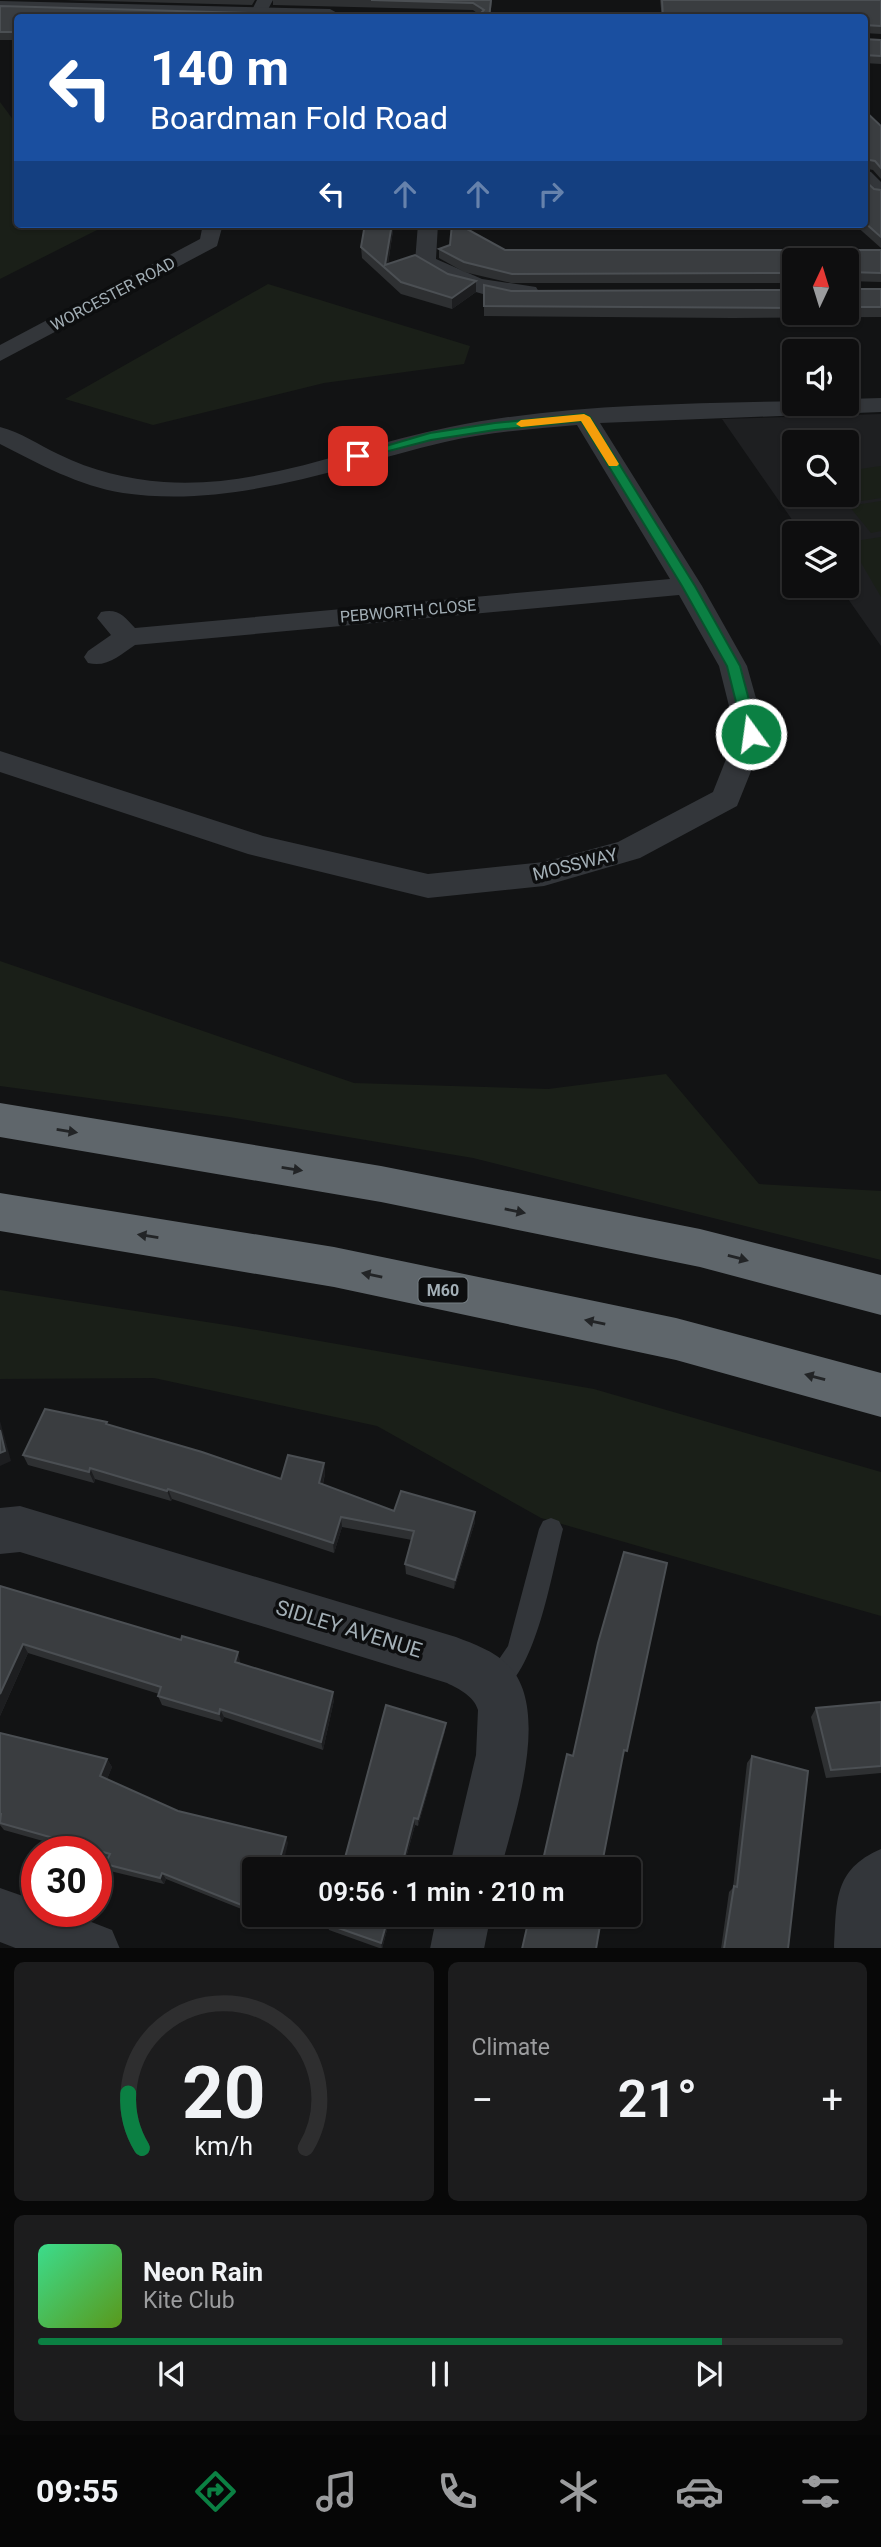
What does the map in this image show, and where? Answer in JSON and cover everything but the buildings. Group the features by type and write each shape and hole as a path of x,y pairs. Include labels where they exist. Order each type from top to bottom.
{"highway":[{"path":"0,1120 382,1184 700,1248 881,1295"},
{"name":"M60","path":"0,1212 334,1266 676,1339 881,1395"}],"street":[{"path":"0,6 62,13 214,14 262,6 295,14"},
{"name":"WORCESTER ROAD","path":"0,354 210,242 212,228"},
{"path":"428,228 425,262 456,279 511,292 552,292"},
{"path":"7,437 72,471 120,485 169,491 220,488 294,473 430,437 495,426 584,417 881,405"},
{"name":"MOSSWAY","path":"0,761 259,846 428,886 544,874 629,850 726,798 751,734 733,666 688,586 584,417"},
{"name":"PEBWORTH CLOSE","path":"98,657 120,628 688,586"},
{"name":"SIDLEY AVENUE","path":"10,1530 456,1661 482,1674 492,1687"},
{"path":"478,1857 501,1755 503,1717 498,1693 492,1687"},
{"path":"861,1948 864,1894 881,1876"},
{"path":"0,1915 93,1948"},
{"path":"457,1948 461,1927"}],"lane":[{"path":"492,1687 519,1652 551,1529"}],"shaded area":[{"path":"0,102 14,121 14,228 97,230 0,279"},
{"path":"268,284 470,346 464,364 324,383 153,425 65,399"},
{"path":"881,414 881,646 847,598 859,598 859,521 793,521 783,507 859,507 859,430 782,430 782,505 722,419"},
{"path":"881,466 881,498 859,501 859,469"},
{"path":"881,501 881,531 871,533 850,507 859,507 859,504"},
{"path":"881,537 881,597 859,559 859,540"},
{"path":"0,961 354,1083 548,1089 666,1074 759,1184 881,1191 881,1260 473,1158 229,1117 0,1086"},
{"path":"0,1290 239,1327 594,1389 881,1472 881,1616 541,1518 377,1426 154,1378 0,1379"}],"slow traffic":[{"path":"521,424 584,417 613,464"}],"route":[{"path":"358,456 430,437 495,426 584,417 688,586 733,666 751,734"}]}
